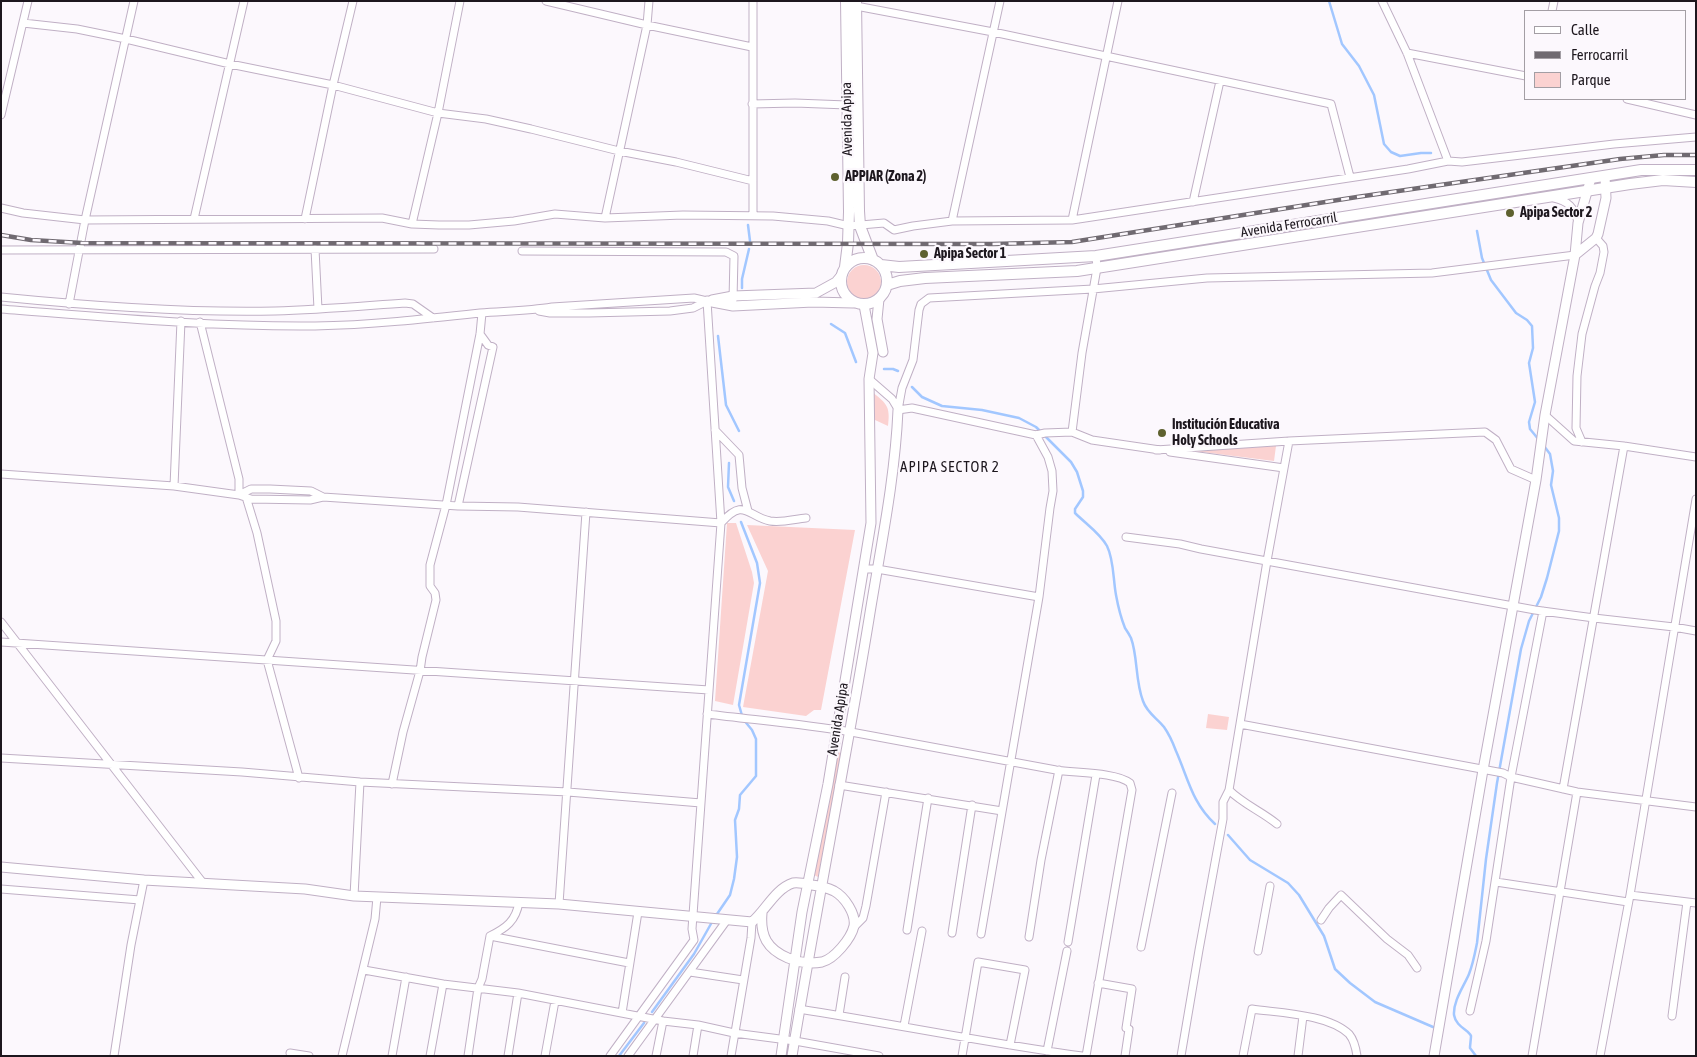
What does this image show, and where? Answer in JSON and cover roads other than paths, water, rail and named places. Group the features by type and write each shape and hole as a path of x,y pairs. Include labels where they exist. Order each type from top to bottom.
{"main road":[{"name":"Avenida Apipa","path":"843,272 849,226 847,105 853,3"},
{"name":"Avenida Apipa","path":"853,3 860,226 877,262"},
{"name":"Avenida Ferrocarril","path":"877,262 899,268 1096,256 1641,170 1696,170"},
{"name":"Avenida Ferrocarril","path":"887,285 900,281 924,278 1097,268 1549,196 1663,180 1696,182"},
{"path":"858,259 877,262 886,274 887,285 883,295 870,304 864,305 848,300 842,291 843,272 858,259"}],"street":[{"path":"1,115 28,1"},
{"path":"69,304 85,220 134,1"},
{"path":"194,219 244,1"},
{"path":"305,219 353,1"},
{"path":"412,224 438,112 460,1"},
{"path":"546,1 752,47"},
{"path":"605,218 647,25 649,1"},
{"path":"752,1 753,216"},
{"path":"952,221 1000,1"},
{"path":"1072,220 1118,1"},
{"path":"1382,1 1407,52 1448,161"},
{"path":"853,3 1331,104 1350,177"},
{"path":"23,23 77,29 126,38 230,64 333,85 438,112 486,119 753,181"},
{"path":"1407,52 1524,76"},
{"path":"1193,202 1220,81"},
{"path":"1631,100 1696,115"},
{"path":"752,104 847,105"},
{"path":"1,208 23,213 85,220 382,218 412,224 469,225 514,221 555,214 605,218 683,215 753,216 819,220 849,226 884,224 894,230 952,221 1072,220 1408,169 1448,161 1462,162 1614,144 1696,137"},
{"path":"1093,289 1206,278 1432,273 1575,255 1596,238 1606,198 1606,176"},
{"path":"1434,1056 1575,255 1578,223 1591,178"},
{"path":"1549,196 1567,202 1574,210 1578,223"},
{"path":"1582,442 1576,428 1582,334 1600,274 1604,252 1603,246 1596,238"},
{"path":"315,249 318,309"},
{"path":"1,250 434,249"},
{"path":"522,251 726,252 734,256 733,306"},
{"path":"1072,432 1082,353 1097,268 1096,256"},
{"path":"535,310 550,313 670,311 693,308 707,302 733,296 816,293 836,282 843,272"},
{"name":"Avenida Apipa","path":"792,1056 877,569 897,444 898,410 902,388 913,360 918,310 921,304 929,298 1093,289"},
{"path":"1,297 69,304 186,310 275,311 405,303 413,304 434,318"},
{"path":"1,309 181,321 314,326 694,298 733,306 813,302 853,303"},
{"path":"879,299 877,320 883,352"},
{"path":"610,1056 694,940 692,929 696,851 721,523 707,302"},
{"name":"Avenida Apipa","path":"781,1056 807,884 828,784 870,523 869,379 873,353 864,305"},
{"path":"392,784 436,600 435,593 430,586 430,565 446,505 480,334 482,313"},
{"path":"174,486 181,321"},
{"path":"200,322 243,496 257,533 276,621 276,641 267,660 300,778"},
{"path":"458,506 493,347 488,345 480,334"},
{"path":"869,379 892,399 898,410 912,408 1036,435 1072,432 1092,440 1284,468"},
{"path":"1546,415 1574,441 1624,446 1696,457"},
{"path":"715,430 739,456 742,488 748,511"},
{"path":"1156,450 1288,441 1484,432 1496,440 1511,469 1536,480"},
{"path":"981,934 1012,762 1054,491 1052,471 1048,457 1036,435"},
{"path":"1181,1056 1198,950 1223,819 1223,802 1229,790 1288,441"},
{"path":"1563,789 1624,446"},
{"path":"1,474 174,486 243,496 251,489 311,491 323,497 458,506 518,506 721,523 734,511 742,509 773,521 806,518"},
{"path":"1600,1056 1629,899 1696,498"},
{"path":"559,904 586,512"},
{"path":"1126,537 1180,544 1512,606 1696,631"},
{"path":"864,569 877,569 1039,597"},
{"path":"1470,1011 1486,941 1511,777 1543,610"},
{"path":"1,622 203,883"},
{"path":"1,642 709,690"},
{"path":"707,714 850,732 1012,762 1126,779 1130,783 1132,790 1086,1056"},
{"path":"1240,724 1504,774 1577,792 1696,807"},
{"path":"1,758 242,772 392,784 568,792 701,802"},
{"path":"1029,937 1041,860 1059,770"},
{"path":"1068,942 1096,774"},
{"path":"354,896 360,782"},
{"path":"839,785 1002,811"},
{"path":"1229,790 1276,824"},
{"path":"762,913 762,933 766,942 775,952 795,961 807,962 823,962 838,953 854,927 863,918 886,792"},
{"path":"1532,1056 1577,792"},
{"path":"1141,947 1172,793"},
{"path":"906,930 928,798"},
{"path":"952,933 972,805"},
{"path":"1,868 144,880 304,889 354,896 559,904 752,922"},
{"path":"114,1056 131,944 144,880"},
{"path":"1496,882 1629,899 1696,903"},
{"path":"731,1056 752,922 762,913 770,901 794,883 821,886 836,892 846,902 852,912 854,927"},
{"path":"1258,951 1270,886"},
{"path":"1,889 140,900"},
{"path":"1321,920 1341,895 1387,939 1408,955 1417,968"},
{"path":"342,1056 364,970 375,919 377,897"},
{"path":"490,936 507,927 516,914 519,902"},
{"path":"1672,1016 1688,902"},
{"path":"622,1013 638,912"},
{"path":"628,1056 727,920"},
{"path":"904,1026 922,931"},
{"path":"490,936 630,963"},
{"path":"468,1056 478,988 482,979 490,936"},
{"path":"1047,1051 1067,951"},
{"path":"962,1056 978,962 1025,970 1010,1045"},
{"path":"364,970 443,984 518,994 663,1021 698,1025 734,1033 795,1041 879,1056"},
{"path":"690,972 743,980"},
{"path":"392,1056 406,977"},
{"path":"839,1015 845,977"},
{"path":"1098,982 1132,989 1126,1028 1129,1029 1125,1056"},
{"path":"430,1056 443,984"},
{"path":"508,1056 518,994"},
{"path":"545,1056 555,1001"},
{"path":"1243,1056 1252,1008 1322,1020 1349,1034 1353,1040 1357,1056"},
{"path":"799,1009 964,1038 1082,1056"},
{"path":"1298,1056 1303,1016"},
{"path":"656,1056 663,1021"},
{"path":"693,1056 698,1025"},
{"path":"290,1053 309,1056"}],"waterway":[{"path":"1329,1 1342,44 1359,66 1374,95 1384,144 1391,152 1400,156 1431,153"},
{"path":"748,225 750,241"},
{"path":"1477,231 1482,258 1491,280 1516,313 1527,320 1532,326 1533,348 1529,363 1535,402 1529,422 1530,429 1539,440"},
{"path":"742,288 742,279 749,249"},
{"path":"831,324 845,333 856,362"},
{"path":"718,336 726,405 739,431"},
{"path":"884,369 898,371"},
{"path":"912,387 922,397 942,406 982,410 1019,418 1036,427 1071,462 1077,472 1083,491 1083,497 1075,509 1075,513 1101,537 1109,551 1118,603 1135,653 1140,693 1143,701 1147,709 1168,733 1191,790 1201,808 1215,824"},
{"path":"1476,1056 1470,1048 1471,1036 1455,1019 1454,1010 1470,970 1477,943 1497,783 1521,649 1529,621 1541,597 1559,531 1559,518 1551,485 1553,471 1550,454 1544,446"},
{"path":"729,463 728,487 734,501"},
{"path":"715,917 730,895 734,879 737,857 735,820 739,809 740,795 756,776 756,739 752,730 743,719 739,705 760,583 757,563 741,522"},
{"path":"1228,835 1250,860 1288,883 1299,895 1324,936 1335,969 1375,1002 1433,1027"},
{"path":"652,1012 694,954 712,922"},
{"path":"619,1056 644,1023"}],"railway":[{"path":"1,235 31,240 82,243 993,244 1072,242 1357,197 1620,159 1664,155 1696,155"}],"place":[{"name":"APPIAR (Zona 2)","path":"835,177"},
{"name":"Apipa Sector 2","path":"1510,213"},
{"name":"Apipa Sector 1","path":"924,254"},
{"name":"Institución Educativa Holy Schools","path":"1162,433"}],"district":[{"name":"APIPA SECTOR 2","path":"950,467"}]}
